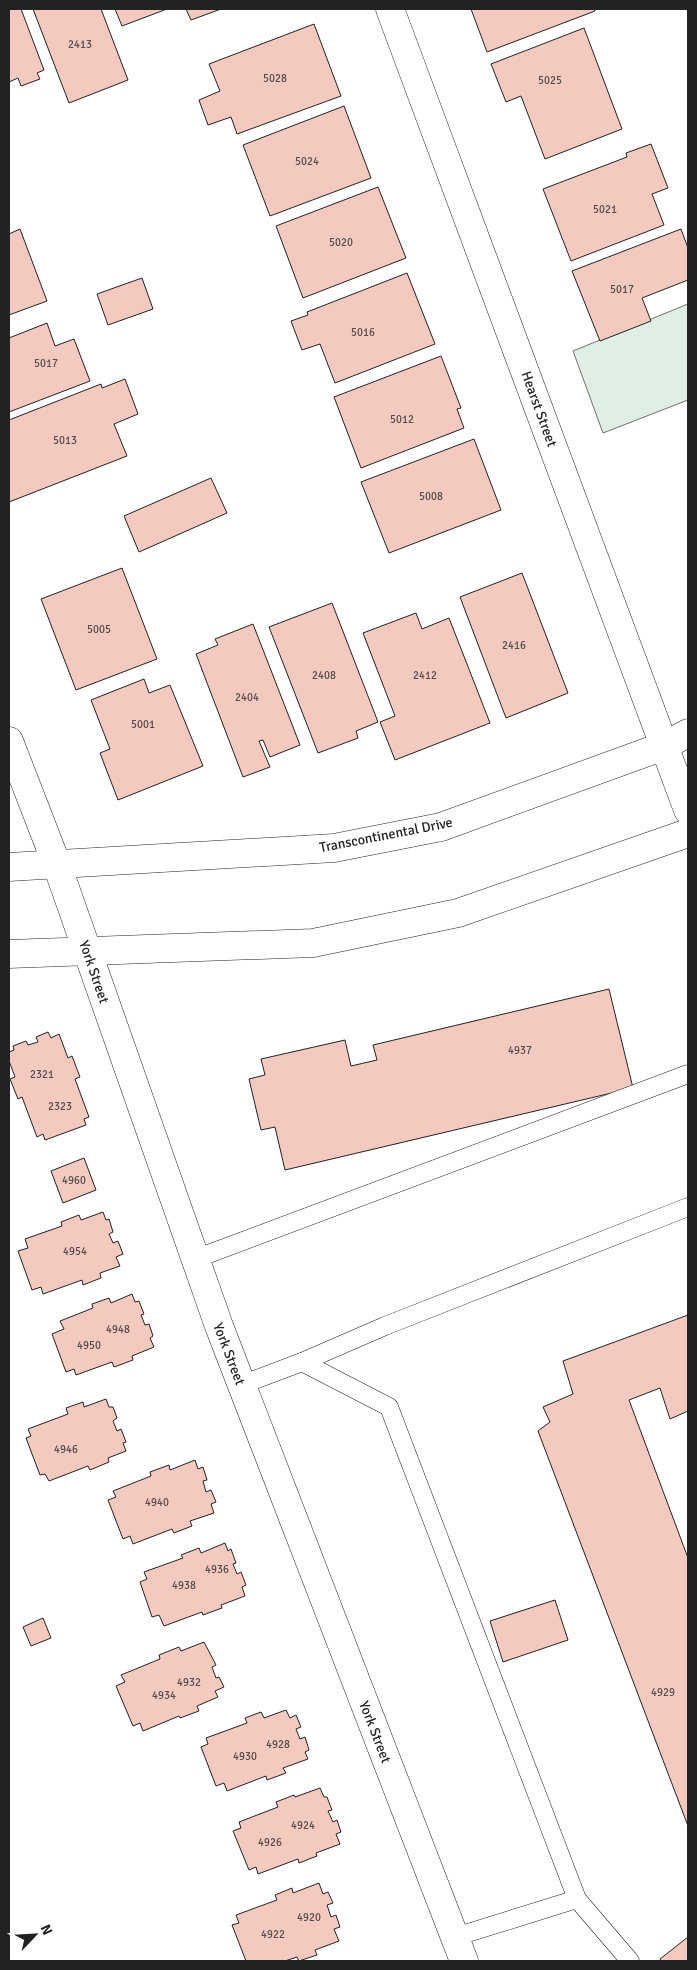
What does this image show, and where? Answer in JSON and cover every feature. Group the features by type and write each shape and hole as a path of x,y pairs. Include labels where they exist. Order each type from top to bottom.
{"street":[{"name":"Hearst Street","path":"390,9 688,810"},
{"name":"Transcontinental Drive","path":"9,867 334,848 441,827 664,746 688,734"},
{"name":"York Street","path":"9,741 57,865 241,1385 459,1949"},
{"path":"9,954 314,943 458,913 688,833"}],"lane":[{"path":"195,1259 688,1074"},
{"path":"241,1385 302,1362 385,1326 688,1207"},
{"path":"302,1362 389,1407 577,1899 630,1961"},
{"path":"459,1949 577,1899"}],"green space":[{"path":"688,304 688,400 603,433 573,351"}],"building":[{"path":"9,9 21,9 44,70 37,73 40,79 21,86 18,78 9,82"},
{"path":"33,9 101,9 128,80 69,103"},
{"path":"115,9 167,9 122,26"},
{"path":"186,9 221,9 191,20"},
{"path":"471,9 594,9 595,11 487,52"},
{"path":"314,24 341,96 237,134 231,117 208,125 199,100 220,91 209,64"},
{"path":"584,28 622,129 545,159 521,96 506,102 491,64"},
{"path":"344,106 371,178 270,216 243,145"},
{"path":"651,144 668,188 652,194 664,225 571,261 543,189 627,157 626,153"},
{"path":"378,187 406,258 303,298 276,226"},
{"path":"20,229 47,301 9,315 9,234"},
{"path":"681,229 688,248 688,280 642,298 651,321 600,341 572,271"},
{"path":"407,273 435,344 335,383 320,344 302,350 291,321 308,315 307,312"},
{"path":"142,278 153,309 108,325 97,294"},
{"path":"47,323 55,346 74,339 90,381 9,412 9,338"},
{"path":"441,356 461,408 457,409 464,428 361,468 334,397"},
{"path":"125,379 138,414 114,424 127,456 9,502 9,420 101,384 102,388"},
{"path":"474,439 501,510 389,553 361,482"},
{"path":"211,478 227,513 139,552 124,516"},
{"path":"122,568 157,659 76,690 41,599"},
{"path":"522,573 568,693 506,718 460,597"},
{"path":"332,603 378,722 356,731 358,738 318,753 269,627"},
{"path":"416,613 422,629 449,618 490,723 395,760 380,722 395,716 363,633"},
{"path":"253,624 300,745 270,757 263,740 259,741 270,767 243,777 196,654 218,645 215,639"},
{"path":"144,679 149,693 170,685 203,766 118,800 100,753 110,749 91,700"},
{"path":"609,989 633,1088 285,1170 275,1127 261,1130 249,1079 265,1075 261,1059 345,1040 351,1066 377,1060 373,1045"},
{"path":"48,1032 51,1038 59,1034 68,1058 72,1056 80,1077 75,1079 89,1117 84,1119 86,1125 45,1140 43,1134 37,1137 22,1097 18,1099 10,1079 15,1077 9,1061 9,1052 14,1050 13,1046 26,1041 28,1045 38,1042 36,1037"},
{"path":"84,1158 96,1190 63,1203 51,1171"},
{"path":"103,1212 106,1220 109,1219 113,1232 109,1234 113,1243 118,1241 123,1254 116,1257 120,1266 100,1273 101,1278 83,1285 82,1280 43,1294 41,1287 32,1290 18,1251 28,1248 25,1239 62,1226 61,1222 79,1215 81,1220"},
{"path":"132,1294 135,1302 139,1301 144,1314 141,1315 145,1325 149,1324 153,1336 150,1338 154,1347 132,1356 133,1360 114,1367 112,1362 76,1375 74,1369 66,1372 52,1334 64,1329 60,1321 93,1308 92,1304 109,1298 111,1303"},
{"path":"688,1315 688,1411 670,1419 660,1388 629,1400 688,1558 688,1826 538,1431 550,1422 543,1407 573,1394 563,1361"},
{"path":"106,1399 109,1407 113,1407 117,1418 113,1421 117,1431 121,1429 126,1442 123,1443 126,1451 108,1458 109,1462 90,1470 88,1466 49,1481 45,1474 40,1475 26,1438 31,1436 28,1429 68,1414 66,1408 83,1402 84,1407"},
{"path":"195,1460 198,1469 203,1467 207,1480 203,1481 206,1492 211,1490 216,1502 211,1504 214,1513 190,1521 192,1526 174,1533 172,1529 133,1544 130,1536 123,1539 108,1500 116,1497 113,1491 151,1476 150,1472 169,1465 170,1470"},
{"path":"225,1543 228,1551 231,1549 236,1563 233,1564 237,1574 241,1572 246,1585 242,1587 245,1596 221,1605 222,1608 203,1615 202,1612 164,1626 159,1615 152,1617 140,1582 147,1579 144,1572 183,1558 181,1555 199,1548 201,1553"},
{"path":"555,1600 568,1640 503,1662 490,1621"},
{"path":"43,1618 51,1638 31,1646 23,1627"},
{"path":"204,1642 216,1665 212,1667 216,1678 219,1677 224,1687 215,1691 218,1697 197,1706 199,1711 180,1718 179,1716 143,1731 140,1723 133,1726 116,1686 125,1682 121,1675 160,1659 159,1655 179,1647 181,1651"},
{"path":"286,1710 290,1718 296,1715 301,1727 296,1729 300,1739 305,1737 309,1750 305,1752 308,1759 283,1768 286,1773 267,1780 266,1776 227,1791 224,1783 216,1786 201,1747 208,1744 206,1738 247,1723 245,1718 261,1712 264,1718"},
{"path":"320,1788 324,1797 327,1797 332,1810 328,1811 333,1822 337,1820 341,1832 336,1834 340,1844 316,1853 317,1856 299,1863 298,1859 258,1874 256,1867 249,1870 233,1831 241,1828 239,1822 278,1807 276,1802"},
{"path":"319,1883 323,1894 328,1892 333,1903 327,1905 331,1917 336,1915 340,1927 334,1929 339,1941 315,1950 317,1955 299,1961 297,1957 285,1961 246,1961 232,1925 239,1923 236,1915 277,1900 275,1895 292,1888 293,1893"},
{"path":"688,1937 688,1961 661,1961 660,1959"}]}
